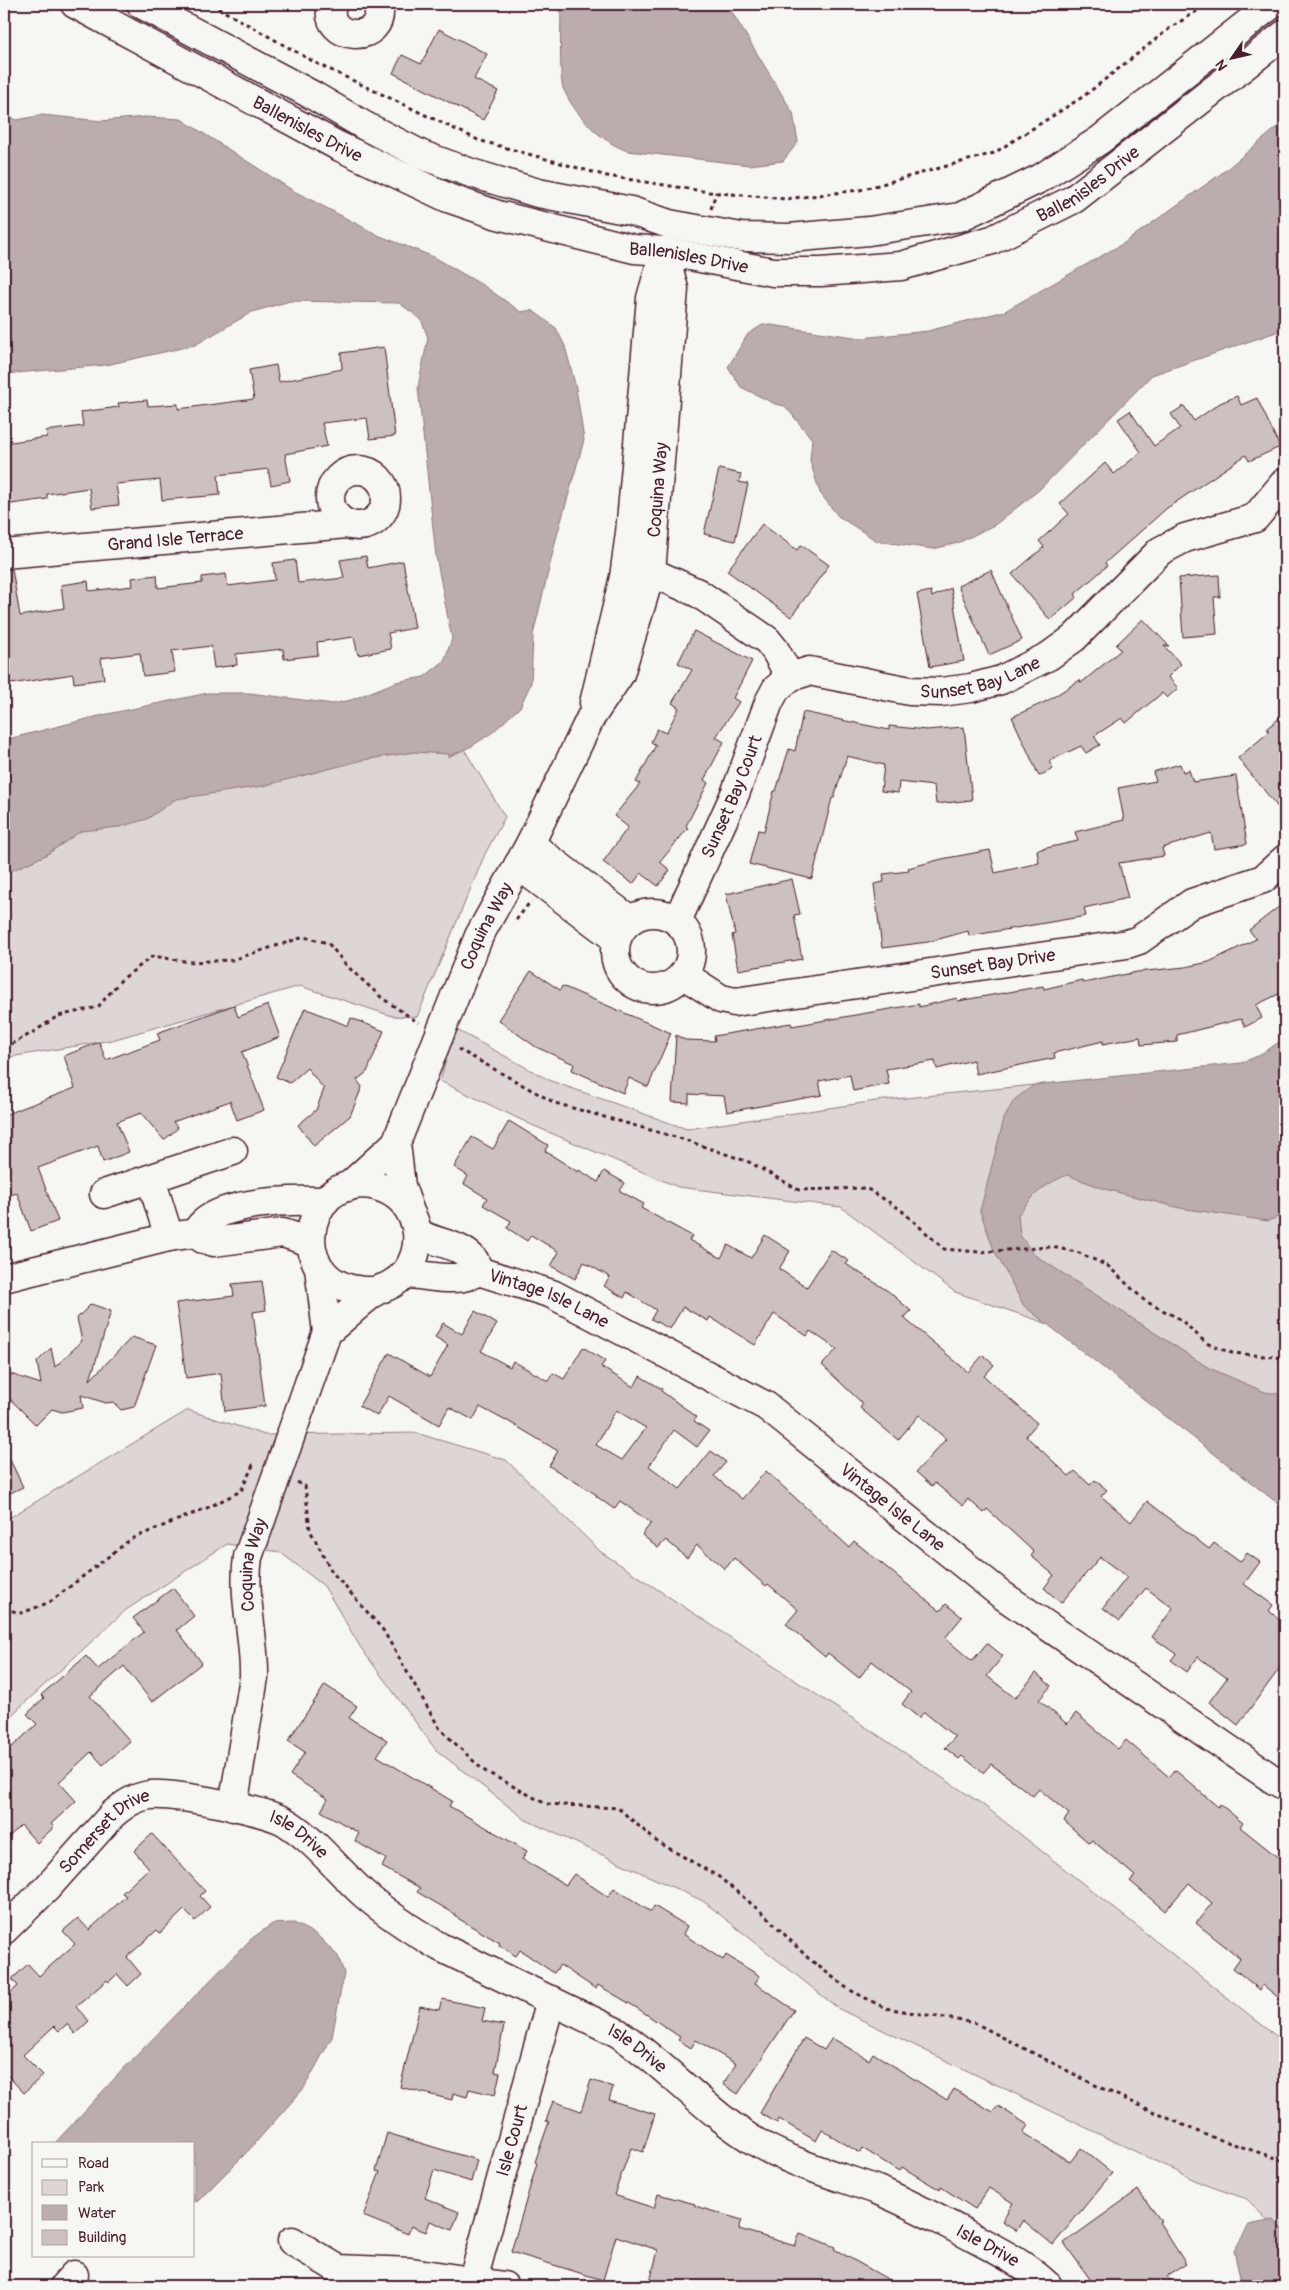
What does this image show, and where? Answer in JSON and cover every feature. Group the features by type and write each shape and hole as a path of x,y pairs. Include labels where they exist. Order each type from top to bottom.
{"street":[{"name":"Ballenisles Drive","path":"75,4 338,146 448,198 498,215 634,250 664,252 773,272 821,272 901,266 992,240 1074,199 1285,34"},
{"name":"Ballenisles Drive","path":"141,4 422,155 471,173 538,192 632,211 669,224 741,237 789,238 869,231 960,217 1041,178 1100,140 1272,4"},
{"path":"332,4 332,17 336,25 348,35 360,35 378,21 380,13 378,4"},
{"name":"Coquina Way","path":"591,717 624,577 630,533 651,298 664,252 669,224"},
{"name":"Coquina Way","path":"348,1187 396,1143 479,936 524,854 591,717 620,674 651,572 674,289 664,252"},
{"name":"Sunset Bay Lane","path":"790,677 810,671 823,672 894,689 940,692 971,688 1001,680 1043,660 1074,638 1160,551 1185,538 1255,518 1285,482"},
{"name":"Grand Isle Terrace","path":"4,554 347,524"},
{"path":"651,572 698,593 767,640 776,650 790,677"},
{"name":"Sunset Bay Court","path":"677,921 736,794 769,702 776,689 790,677"},
{"path":"524,854 623,930"},
{"name":"Sunset Bay Drive","path":"684,975 721,999 735,1002 1126,944 1139,940 1192,903 1263,879 1285,859"},
{"path":"654,912 666,915 677,921 686,930 691,943 692,956 684,975 669,987 656,990 643,989 632,984 616,964 614,952 623,930 642,914 654,912"},
{"name":"Coquina Way","path":"396,1143 401,1186 413,1221"},
{"path":"104,1194 233,1151"},
{"path":"150,1179 169,1237"},
{"path":"365,1184 382,1187 397,1196 413,1221 417,1248 412,1262 404,1274 391,1285 375,1291 359,1292 344,1288 330,1280 319,1268 310,1242 311,1228 316,1213 325,1201 348,1187 365,1184"},
{"path":"196,1233 200,1224 206,1219 257,1204 291,1200 325,1201"},
{"path":"227,1212 234,1238"},
{"name":"Vintage Isle Lane","path":"413,1221 436,1242 456,1248 474,1260 478,1271"},
{"path":"4,1278 169,1237 196,1233 203,1239 214,1242 283,1233 310,1242"},
{"name":"Coquina Way","path":"233,1807 254,1677 245,1572 248,1556 327,1332 319,1268"},
{"name":"Vintage Isle Lane","path":"404,1274 426,1274 454,1279 471,1276 478,1271"},
{"name":"Vintage Isle Lane","path":"478,1271 552,1294 766,1406 1002,1595 1285,1786"},
{"path":"327,1332 375,1291"},
{"name":"Somerset Drive","path":"4,1930 125,1804 138,1798 152,1795 233,1807"},
{"name":"Isle Drive","path":"233,1807 261,1811 288,1823 365,1895 413,1932 440,1947 618,2033 644,2050 732,2125 760,2145 791,2160 908,2203 1012,2258 1048,2286"},
{"name":"Isle Court","path":"473,2280 551,2000"},
{"path":"292,2241 338,2269 411,2272 504,2286"}],"path":[{"path":"211,4 316,63 478,140 607,176 716,192 786,199 860,190 994,153 1084,96 1170,28 1208,4"},
{"path":"709,213 716,192"},
{"path":"4,1048 58,1016 98,1007 121,980 153,956 190,962 232,960 304,937 328,942 347,966 382,998 439,1036 555,1104 682,1139 749,1162 799,1190 866,1188 900,1209 944,1249 979,1252 1051,1248 1077,1252 1108,1266 1145,1301 1180,1319 1206,1343 1232,1353 1285,1358"},
{"path":"4,1609 22,1613 50,1602 130,1539 207,1508 240,1491 253,1465 305,1486 310,1530 332,1572 383,1630 440,1729 483,1770 546,1804 618,1808 656,1840 719,1877 766,1916 808,1958 848,1989 886,2008 975,2024 1099,2086 1203,2134 1285,2160"}],"green space":[{"path":"455,734 505,817 485,854 417,1017 392,1016 300,986 112,1040 4,1058 4,794"},
{"path":"455,1029 551,1081 687,1129 876,1101 1034,1085 1197,1189 1285,1189 1285,1413 1168,1365 955,1292 841,1207 678,1187 532,1125 440,1081"},
{"path":"188,1410 265,1435 416,1433 506,1460 601,1552 982,1804 1285,2043 1285,2239 1247,2199 1203,2184 839,2009 703,1901 526,1820 436,1750 361,1648 324,1586 280,1552 227,1544 126,1610 4,1722 4,1521"}],"water":[{"path":"561,4 727,4 793,113 798,142 783,161 749,165 628,151 618,147 590,126 574,108 563,88"},
{"path":"4,114 17,120 42,115 102,121 145,117 181,119 292,190 380,236 434,257 484,286 521,312 532,310 556,328 565,346 576,388 584,440 556,539 533,635 531,683 520,707 493,732 472,746 448,757 449,754 414,752 363,760 263,786 176,799 147,819 119,827 81,831 46,855 4,874 4,740 103,715 208,693 250,693 333,704 351,700 396,682 424,677 444,661 452,639 436,556 418,387 428,338 421,319 399,303 290,301 252,312 195,345 106,365 4,374"},
{"path":"1285,121 1285,329 1152,375 1039,490 996,524 958,543 933,549 877,541 838,516 820,493 810,461 812,439 785,406 775,404 741,387 728,367 748,334 764,324 861,338 928,331 1005,311 1124,243 1222,173"},
{"path":"1285,1038 1285,1214 1268,1221 1180,1208 1105,1189 1067,1175 1040,1191 1018,1215 1020,1235 1033,1254 1209,1368 1265,1392 1285,1395 1285,1509 1024,1306 994,1250 980,1211 1004,1119 1014,1100 1034,1085 1241,1063 1260,1055"},
{"path":"294,1923 317,1935 338,1956 344,1973 332,2037 304,2088 249,2150 198,2201 195,2202 195,2142 56,2142 128,2064 251,1939 272,1924"},
{"path":"1273,2220 1285,2232 1285,2286 1242,2286 1234,2251 1249,2225"}],"building":[{"path":"439,29 487,54 474,79 498,91 483,120 393,73 402,55 421,64"},
{"path":"384,347 395,436 370,439 367,418 322,423 327,446 285,454 290,481 271,485 268,469 218,475 220,495 162,500 160,480 116,484 119,505 92,508 89,488 47,494 47,499 4,505 4,443 47,437 46,431 83,426 81,412 119,407 118,403 147,400 148,406 178,404 178,409 254,399 249,370 276,365 279,382 342,369 341,353"},
{"path":"1237,396 1241,405 1257,398 1280,447 1249,461 1246,455 1167,508 1105,563 1107,566 1075,594 1077,597 1050,620 1012,574 1044,547 1039,541 1069,514 1060,504 1105,463 1114,474 1141,452 1118,419 1130,411 1154,446 1180,428 1171,414 1184,406 1194,421 1220,403"},
{"path":"719,469 741,474 739,482 748,484 735,541 704,534"},
{"path":"762,524 797,550 801,545 829,565 791,617 727,571"},
{"path":"366,556 368,568 403,561 415,628 388,633 391,649 358,655 354,637 317,642 318,655 284,659 283,649 236,654 237,665 214,668 211,646 172,651 175,672 143,676 140,653 101,658 104,679 74,683 73,674 5,685 4,569 12,569 20,616 64,608 61,585 88,581 89,591 133,586 132,578 157,575 158,588 202,583 202,577 226,574 228,586 275,580 273,563 295,560 298,583 344,578 340,560"},
{"path":"991,570 1022,640 989,655 958,586"},
{"path":"1219,575 1220,597 1214,597 1217,634 1183,637 1179,578"},
{"path":"951,588 964,661 930,667 917,594 931,591 932,597"},
{"path":"1143,619 1169,646 1164,646 1181,664 1168,677 1178,688 1167,698 1162,693 1126,723 1122,718 1094,736 1100,745 1086,753 1081,746 1049,761 1053,769 1039,776 1012,717 1047,701 1080,680 1081,683 1121,650 1116,645"},
{"path":"694,631 752,661 733,698 739,702 716,737 724,742 704,780 708,783 686,826 688,828 660,862 670,870 658,886 641,873 633,884 603,862 628,827 614,816 640,784 636,782 656,745 651,742 657,729 666,733 679,708 672,703 692,670 678,663"},
{"path":"803,712 889,730 889,726 926,730 964,727 972,800 936,804 934,786 899,782 898,793 881,791 884,765 847,756 834,798 832,798 812,879 749,864 758,830 764,831 774,791 776,791 789,749 795,751"},
{"path":"1285,714 1285,816 1238,758 1269,732 1267,728"},
{"path":"1180,764 1183,772 1189,770 1193,782 1236,776 1247,844 1214,849 1211,833 1162,848 1164,856 1119,863 1128,898 1084,908 1086,916 969,936 968,931 928,942 882,948 874,884 884,882 883,874 909,871 908,868 942,859 990,850 995,873 1039,863 1037,850 1078,841 1075,832 1124,820 1118,788 1156,781 1153,772"},
{"path":"792,879 800,914 794,915 802,959 738,970 732,935 735,934 726,894"},
{"path":"1285,902 1285,991 1256,1005 1262,1018 1245,1027 1241,1019 1177,1035 1177,1042 1141,1045 1140,1037 1103,1044 1103,1041 1054,1053 1055,1058 976,1074 973,1060 937,1069 935,1061 886,1069 889,1084 853,1091 850,1075 819,1081 822,1095 727,1112 724,1096 689,1094 689,1103 672,1102 676,1035 685,1040 715,1041 714,1036 791,1023 792,1026 919,1004 919,1007 957,998 958,1001 1043,986 1044,989 1082,980 1083,983 1137,972 1185,967 1209,962 1256,939 1249,930"},
{"path":"531,971 560,990 562,986 671,1033 648,1087 629,1078 623,1093 572,1070 574,1064 536,1047 498,1020"},
{"path":"234,1005 238,1017 268,1005 280,1037 242,1052 264,1110 237,1120 230,1101 173,1122 178,1128 164,1140 141,1113 117,1122 129,1152 103,1162 98,1146 38,1168 58,1221 31,1231 17,1193 4,1197 4,1115 75,1088 64,1056 99,1042 106,1060 160,1040 157,1033"},
{"path":"305,1008 348,1026 351,1018 384,1031 367,1072 357,1080 362,1087 350,1116 314,1146 298,1125 316,1110 324,1089 307,1068 290,1083 276,1077"},
{"path":"509,1121 548,1145 545,1151 578,1172 579,1170 598,1182 604,1171 625,1183 620,1191 644,1204 641,1208 692,1236 689,1240 721,1258 728,1245 751,1258 765,1235 790,1251 779,1269 807,1287 831,1250 849,1261 846,1264 888,1291 911,1311 904,1318 968,1372 983,1355 994,1365 984,1376 1037,1423 1026,1436 1069,1476 1075,1471 1090,1485 1095,1480 1107,1490 1101,1496 1131,1522 1147,1501 1209,1549 1214,1543 1240,1562 1247,1553 1260,1562 1244,1584 1273,1605 1269,1611 1285,1623 1285,1661 1238,1725 1209,1702 1227,1678 1198,1657 1187,1672 1171,1660 1176,1654 1152,1637 1173,1608 1146,1588 1120,1621 1103,1608 1127,1577 1100,1557 1061,1603 1044,1588 1054,1575 1031,1556 1034,1552 987,1509 984,1513 968,1499 963,1506 935,1483 932,1486 916,1472 946,1439 919,1415 898,1440 860,1408 863,1404 822,1365 837,1349 810,1331 807,1336 774,1314 755,1345 710,1317 708,1321 683,1307 670,1329 651,1319 656,1310 627,1292 624,1298 604,1286 610,1277 584,1262 575,1279 551,1266 559,1252 531,1235 527,1241 507,1228 511,1221 483,1205 487,1198 464,1184 468,1176 454,1167 472,1137 493,1149"},
{"path":"262,1281 266,1310 253,1312 265,1406 225,1411 221,1373 186,1378 176,1303 234,1296 232,1284"},
{"path":"91,1304 111,1311 90,1380 132,1337 156,1345 134,1407 121,1410 113,1402 106,1403 81,1395 83,1408 62,1412 52,1409 36,1425 4,1393 4,1372 41,1384 37,1362 51,1348 55,1367 82,1341 77,1318"},
{"path":"475,1311 497,1324 481,1351 510,1367 513,1361 548,1381 553,1373 564,1379 583,1347 605,1361 601,1367 634,1387 640,1376 662,1389 661,1391 697,1417 694,1421 709,1431 697,1447 674,1430 649,1466 680,1489 711,1451 726,1462 714,1476 742,1499 766,1471 849,1547 854,1541 940,1611 946,1604 962,1617 945,1638 972,1661 987,1643 1003,1656 987,1676 1015,1698 1036,1673 1051,1686 1039,1700 1067,1724 1076,1713 1118,1749 1126,1740 1169,1777 1175,1770 1218,1807 1220,1804 1243,1823 1240,1827 1285,1863 1285,2003 1263,1985 1260,1990 1233,1968 1240,1958 1196,1923 1212,1903 1189,1883 1165,1911 1130,1881 1135,1876 1092,1840 1089,1843 1064,1821 1069,1814 1039,1789 1033,1796 991,1764 983,1773 962,1756 959,1759 945,1748 955,1737 924,1712 919,1718 902,1704 911,1692 872,1661 859,1678 828,1653 825,1657 786,1624 798,1610 768,1584 766,1586 734,1558 725,1569 697,1545 687,1558 666,1540 658,1548 642,1535 651,1523 620,1501 614,1509 597,1495 549,1466 558,1451 480,1407 473,1420 449,1407 439,1425 389,1396 377,1416 359,1406 389,1353 430,1377 448,1345 435,1337 443,1323 462,1334","holes":["616,1410 646,1428 622,1460 596,1445"]},
{"path":"4,1447 23,1487 4,1496"},
{"path":"173,1588 194,1616 177,1630 202,1663 152,1702 124,1666 90,1696 130,1741 103,1765 91,1752 59,1782 76,1801 51,1824 54,1827 37,1843 21,1825 4,1842 4,1737 12,1747 37,1724 27,1714 44,1698 41,1695 86,1656 98,1669 144,1632 133,1618"},
{"path":"325,1685 357,1706 349,1718 387,1740 377,1756 452,1801 449,1806 527,1851 522,1859 566,1885 574,1874 608,1897 614,1888 651,1912 654,1906 687,1926 683,1934 723,1960 726,1955 760,1976 755,1983 794,2010 738,2094 723,2084 736,2064 696,2040 691,2048 678,2040 680,2037 637,2008 598,1985 596,1989 560,1965 554,1973 520,1950 516,1956 499,1945 500,1943 417,1892 420,1888 382,1867 386,1859 355,1841 359,1833 321,1811 328,1799 290,1775 305,1752 288,1741"},
{"path":"152,1834 205,1891 200,1896 210,1907 195,1921 184,1910 160,1933 157,1930 127,1957 141,1974 128,1986 117,1974 109,1982 107,1980 76,2007 89,2021 75,2034 67,2024 59,2031 54,2026 23,2055 43,2075 24,2093 4,2072 4,1999 18,1986 12,1979 28,1964 39,1976 75,1944 63,1931 78,1918 89,1930 126,1896 122,1893 149,1868 134,1851"},
{"path":"442,1999 485,2008 482,2021 504,2025 495,2072 500,2073 495,2095 469,2089 467,2097 453,2093 452,2100 400,2087 420,2006 439,2010"},
{"path":"804,2038 824,2050 832,2038 869,2060 873,2053 947,2100 954,2089 993,2112 998,2106 1028,2125 1023,2133 1070,2162 1081,2148 1112,2173 1053,2245 1023,2220 1016,2231 1002,2222 1013,2203 989,2188 975,2209 941,2187 940,2190 902,2167 899,2171 862,2148 860,2153 822,2130 816,2141 779,2119 777,2123 760,2113"},
{"path":"591,2080 613,2087 609,2100 655,2114 643,2152 631,2148 614,2195 654,2208 658,2194 695,2204 695,2206 742,2220 739,2229 795,2246 800,2233 835,2247 834,2249 900,2286 649,2286 658,2250 616,2236 603,2280 511,2252 537,2163 535,2162 549,2122 546,2121 553,2101 581,2111"},
{"path":"387,2133 477,2160 471,2182 434,2170 425,2198 459,2212 452,2230 430,2221 426,2232 411,2226 408,2234 363,2216 380,2172 376,2171"},
{"path":"1138,2190 1161,2221 1159,2222 1186,2264 1167,2276 1174,2286 1095,2286 1064,2243"}]}
